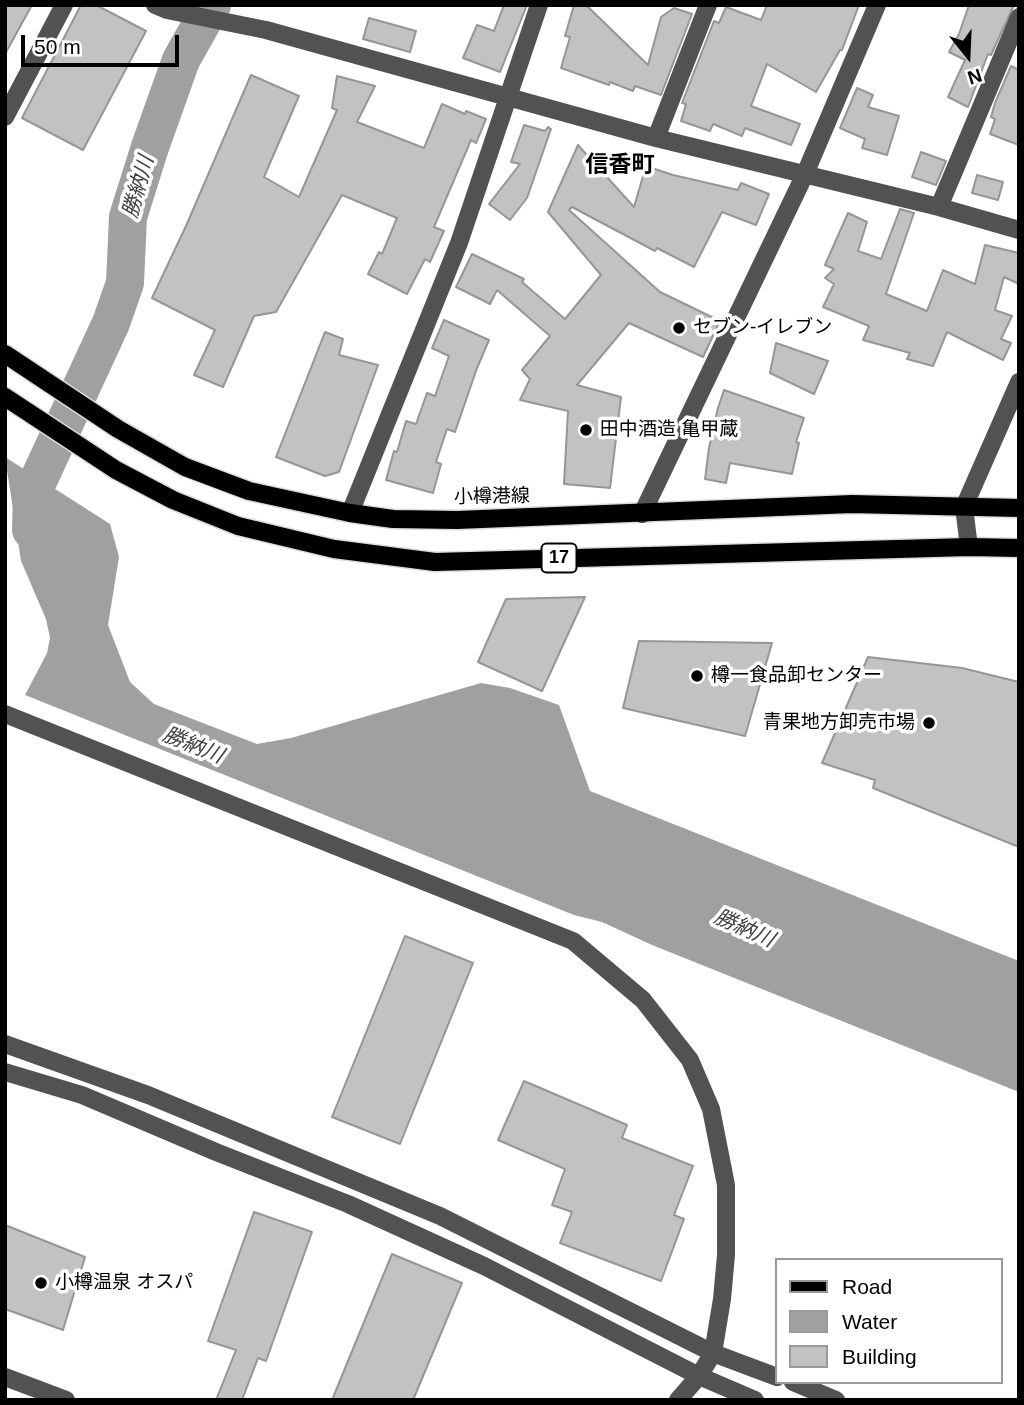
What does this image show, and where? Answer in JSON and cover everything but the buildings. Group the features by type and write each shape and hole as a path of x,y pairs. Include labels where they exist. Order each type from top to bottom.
{"main road":[{"name":"小樽港線","path":"10,356 118,429 185,467 249,491 350,513 393,519 457,520 852,504 1019,508"},
{"name":"17","path":"8,399 116,470 173,500 238,526 334,549 435,562 969,547 1019,548"}],"street":[{"path":"5,117 64,5"},
{"path":"350,513 459,243 539,5"},
{"path":"656,138 708,5"},
{"path":"642,514 805,174 877,5"},
{"path":"161,8 266,30 656,138 939,207 1019,230"},
{"path":"939,207 1019,17"},
{"path":"969,547 964,507 1019,382"},
{"path":"5,714 573,941 643,1000 690,1060 711,1109 726,1185 726,1255 713,1353 699,1376 678,1400"},
{"path":"5,1044 148,1095 440,1216 713,1353 776,1377"},
{"path":"5,1072 82,1095 348,1204 484,1266 699,1376 755,1400"},
{"path":"5,1377 66,1400"},
{"path":"798,1384 836,1400"}],"water":[{"path":"5,457 110,524 119,557 108,625 130,682 154,704 257,744 291,738 481,683 510,688 559,705 590,791 1019,961 1019,1092 652,945 602,922 574,915 25,695 47,653 50,638 46,619 21,561"}],"waterway":[{"name":"勝納川","path":"31,530 32,494 111,323 125,283 128,217 150,147 181,60 212,5"}],"place":[{"name":"セブン-イレブン","path":"679,328"},
{"name":"田中酒造 亀甲蔵","path":"586,430"},
{"name":"樽一食品卸センター","path":"697,676"},
{"name":"青果地方卸売市場","path":"929,723"},
{"name":"小樽温泉 オスパ","path":"41,1283"}],"district":[{"name":"信香町","path":"620,166"}]}
